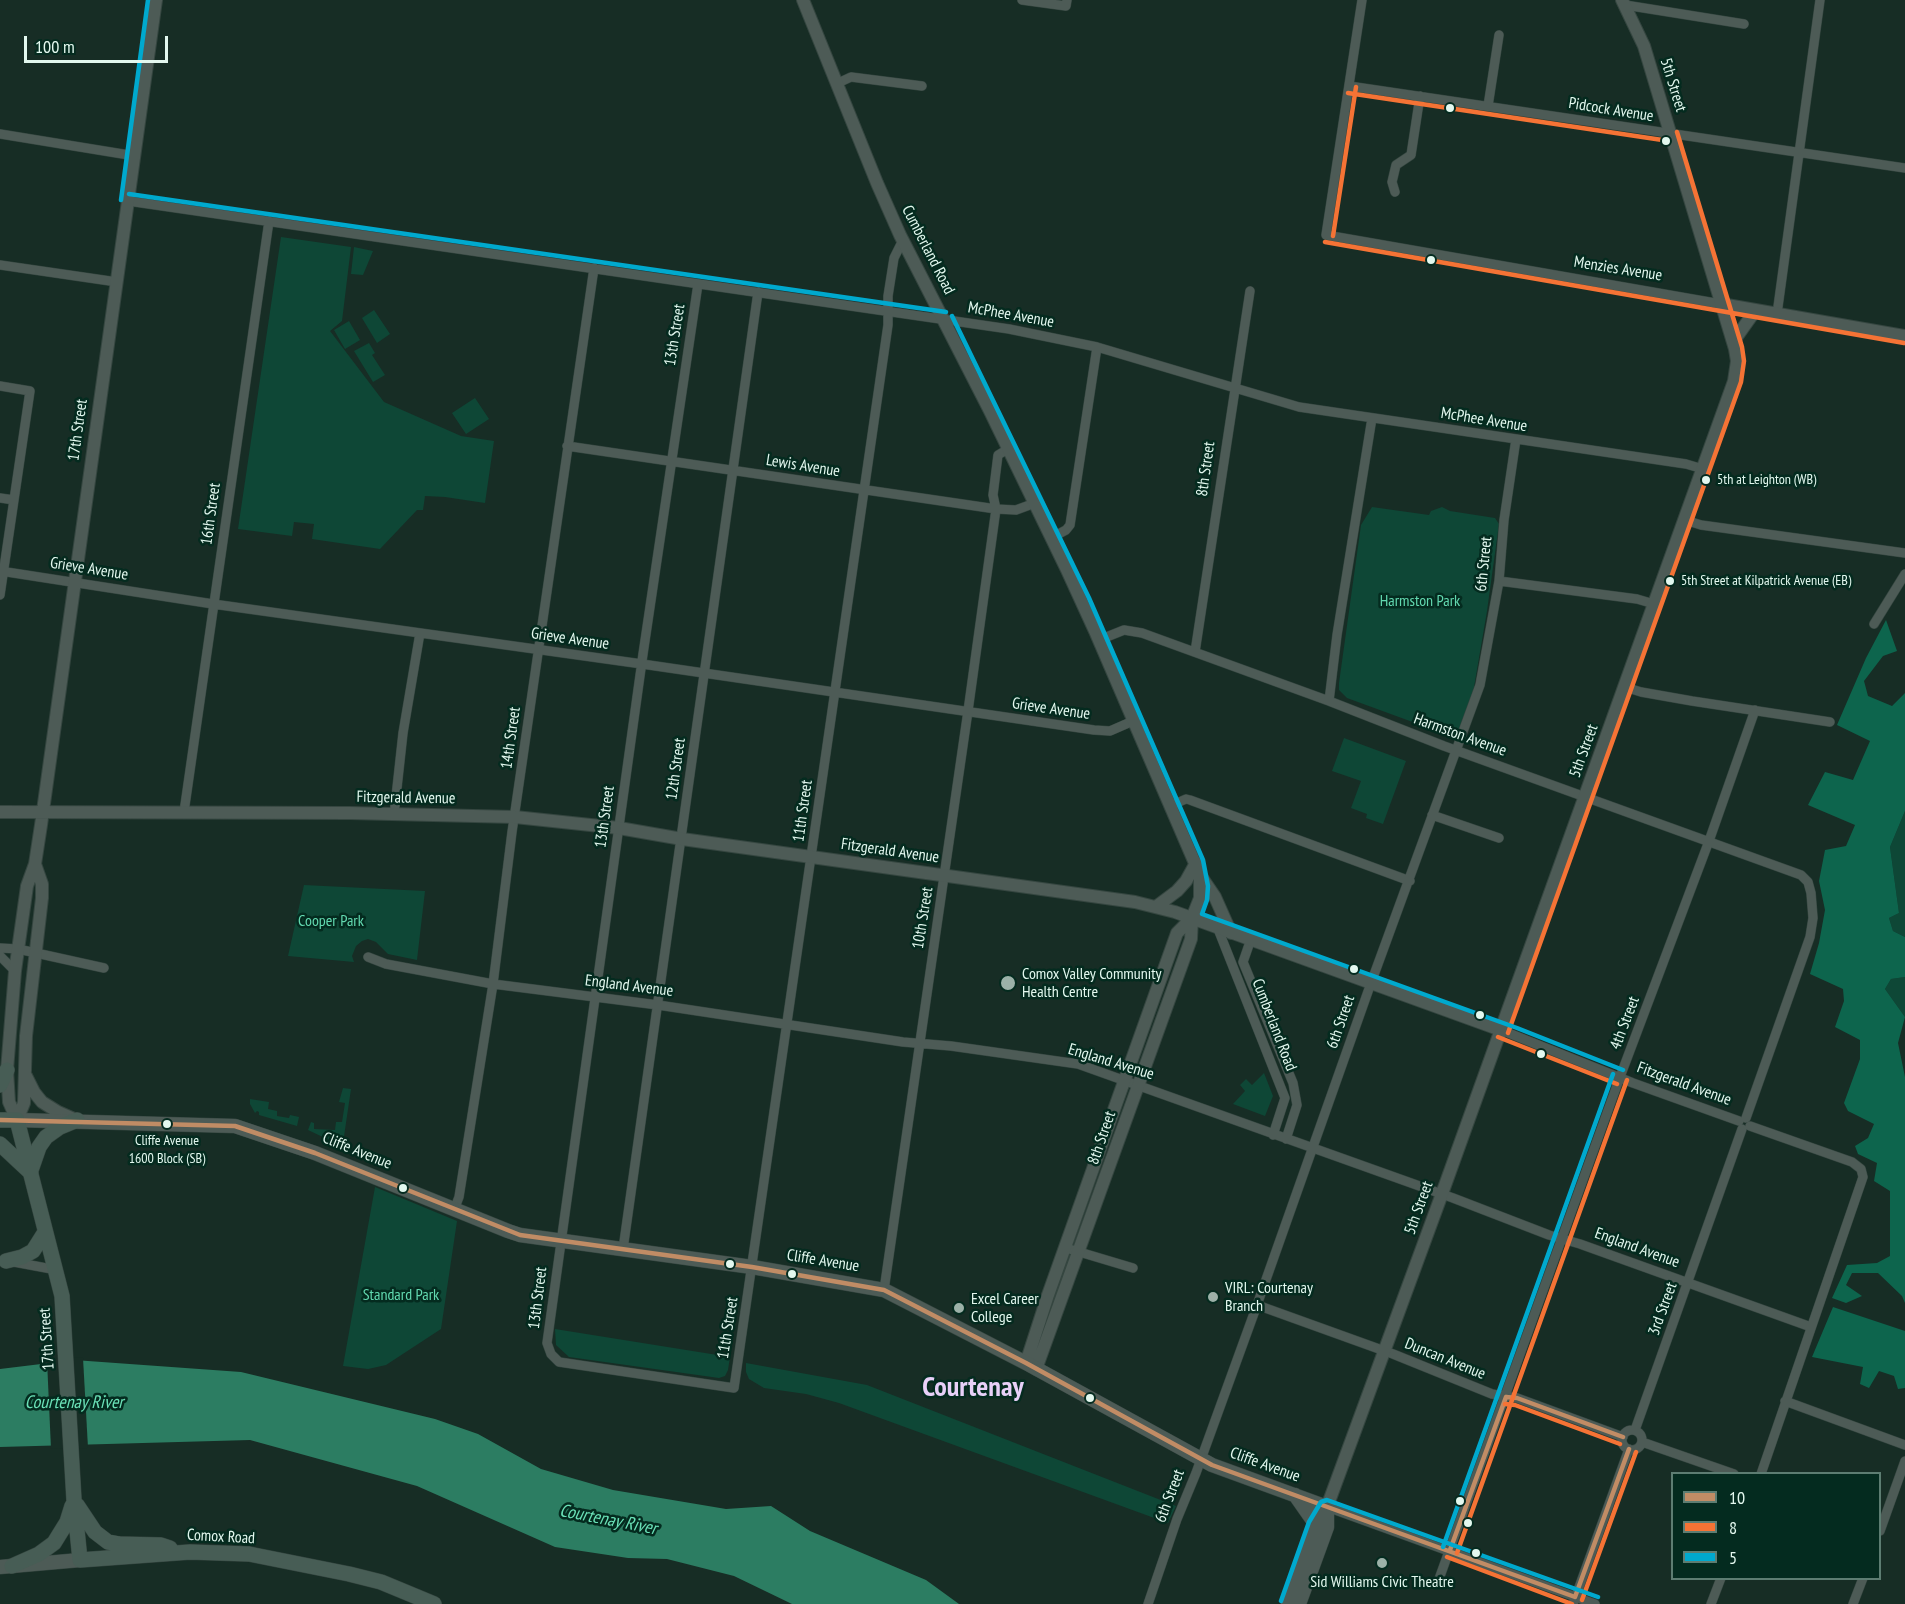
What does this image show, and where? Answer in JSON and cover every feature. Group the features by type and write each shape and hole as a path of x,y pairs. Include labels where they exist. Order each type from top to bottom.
{"main road":[{"path":"0,1085 8,1070"},
{"name":"Cliffe Avenue","path":"0,1120 77,1120 235,1126 315,1153 508,1231 884,1290 1031,1366 1212,1465 1327,1507"},
{"name":"17th Street","path":"17,1120 62,1296 74,1500 80,1560"},
{"path":"0,1144 30,1173 39,1147 46,1137 60,1127 77,1120"},
{"path":"3,1260 29,1254 45,1232"},
{"path":"1295,1495 1316,1524"},
{"path":"74,1500 90,1527 108,1542 161,1545 183,1553"},
{"path":"6,1567 39,1554 54,1543 67,1522 74,1500"},
{"name":"5th Street","path":"1288,1604 1316,1524 1327,1507"},
{"name":"5th Street","path":"1299,1604 1326,1527 1327,1507"},
{"name":"Comox Road","path":"6,1567 183,1553 249,1554 381,1582 434,1604"}],"street":[{"name":"17th Street","path":"17,1120 9,1102 8,1070 15,971 27,886 35,864 156,0"},
{"name":"Cumberland Road","path":"803,0 877,183 903,240 945,319 1035,503 1099,640 1198,869 1215,897 1231,933"},
{"path":"1022,0 1066,3"},
{"path":"1349,86 1362,0"},
{"path":"1777,314 1820,0"},
{"path":"1623,3 1744,24"},
{"name":"5th Street","path":"1327,1507 1734,381 1737,361 1733,342 1644,46 1623,3"},
{"path":"1488,106 1499,34"},
{"path":"838,83 851,77 922,86"},
{"name":"Pidcock Avenue","path":"1349,86 1905,168"},
{"name":"Menzies Avenue","path":"1349,86 1326,235 1905,336"},
{"path":"1395,192 1392,182 1396,165 1412,155 1420,96"},
{"path":"0,134 135,156"},
{"name":"McPhee Avenue","path":"128,201 1009,329 1097,347 1299,407 1686,464 1703,469"},
{"name":"16th Street","path":"184,812 269,221"},
{"name":"11th Street","path":"734,1388 888,325 887,311 894,258 903,240"},
{"path":"0,265 117,282"},
{"name":"14th Street","path":"454,1210 459,1197 493,984 538,650 594,268"},
{"name":"13th Street","path":"698,284 670,462 547,1343 551,1353 559,1362 734,1388"},
{"name":"8th Street","path":"1195,652 1250,291"},
{"name":"12th Street","path":"622,1249 758,292"},
{"path":"1733,342 1755,310"},
{"path":"1051,537 1066,530 1070,525 1097,347"},
{"path":"0,386 30,391 0,595"},
{"path":"1329,701 1337,635 1372,418"},
{"name":"6th Street","path":"1148,1604 1177,1518 1257,1305 1480,685 1499,581 1504,520 1516,440"},
{"name":"Lewis Avenue","path":"567,446 996,509 1016,510 1035,503"},
{"name":"10th Street","path":"884,1290 996,509 993,495 998,455 1008,449"},
{"path":"0,498 14,500"},
{"path":"1685,520 1701,525 1905,553"},
{"name":"Grieve Avenue","path":"2,571 213,604 1102,731 1115,729 1133,721"},
{"path":"1875,624 1905,574"},
{"path":"1499,581 1637,599 1654,604"},
{"name":"Harmston Avenue","path":"1099,640 1124,630 1134,631 1329,701 1456,751 1801,875 1808,882"},
{"path":"394,815 403,733 420,633"},
{"path":"1625,687 1681,700 1830,722"},
{"name":"4th Street","path":"1439,1579 1561,1238 1709,841 1755,710"},
{"path":"1170,806 1186,799 1190,800 1410,881"},
{"name":"Fitzgerald Avenue","path":"0,812 515,816 619,828 682,839 1157,906 1501,1030 1744,1124 1852,1162 1861,1169 1863,1177 1811,1328"},
{"path":"1432,815 1499,838"},
{"name":"17th Street","path":"17,1120 24,1103 26,1036 42,898 42,884 35,864"},
{"path":"1157,906 1177,891 1198,869"},
{"name":"8th Street","path":"1031,1366 1080,1251 1177,933 1192,918 1200,898 1198,869"},
{"name":"3rd Street","path":"1635,1430 1810,937 1813,906 1808,882"},
{"name":"Cumberland Road","path":"1218,928 1285,1098 1273,1135"},
{"name":"Cumberland Road","path":"1251,939 1243,962 1293,1083 1297,1105 1286,1139"},
{"path":"0,948 18,948 104,968"},
{"path":"0,956 15,971"},
{"name":"England Avenue","path":"368,957 386,964 493,984 658,1005 919,1043 1025,1055 1078,1065 1811,1328"},
{"path":"24,1069 29,1084 42,1102 77,1120"},
{"name":"8th Street","path":"1031,1366 1048,1295 1094,1165 1132,1083"},
{"path":"1066,1248 1133,1268"},
{"path":"3,1260 57,1270"},
{"name":"Duncan Avenue","path":"1257,1305 1385,1351 1492,1394 1517,1398 1623,1437"},
{"path":"1761,1472 1811,1328"},
{"path":"1785,1401 1905,1445"},
{"path":"1635,1430 1640,1434 1642,1442 1636,1449 1629,1449 1623,1443 1623,1437 1629,1431 1635,1430"},
{"path":"1642,1442 1731,1472"},
{"path":"1574,1600 1629,1449"},
{"path":"1881,1526 1905,1461"},
{"name":"Cliffe Avenue","path":"1327,1507 1450,1550 1574,1600 1595,1604"},
{"path":"1712,1604 1720,1580"},
{"path":"1853,1604 1862,1580"}],"green space":[{"path":"281,237 351,247 342,321 330,331 384,402 461,436 494,441 485,503 425,496 423,510 417,510 380,549 312,539 314,524 294,522 292,536 238,529"},
{"path":"354,247 373,251 363,275 351,274"},
{"path":"374,310 390,334 377,343 362,318"},
{"path":"349,321 360,340 345,349 334,330"},
{"path":"369,343 375,353 372,355 385,375 373,382 354,351"},
{"path":"475,398 489,419 466,434 452,413"},
{"name":"Harmston Park","path":"1372,507 1429,515 1431,511 1442,507 1450,511 1495,518 1499,524 1473,693 1459,731 1453,735 1347,698 1339,690 1361,525"},
{"path":"1344,738 1406,761 1383,824 1366,818 1367,814 1351,808 1361,781 1332,771"},
{"path":"1905,811 1905,937 1893,931 1889,918 1899,913 1890,847"},
{"name":"Cooper Park","path":"304,885 425,891 417,960 388,954 376,942 368,939 356,946 352,956 354,962 288,956"},
{"path":"1905,977 1905,1017 1885,989 1891,979"},
{"path":"1264,1073 1273,1096 1265,1116 1233,1104 1245,1091 1240,1085 1246,1079 1252,1085"},
{"path":"343,1088 351,1089 343,1143 348,1145 346,1148 308,1130 311,1122 314,1123 314,1129 335,1130 336,1122 342,1122 345,1103 339,1102"},
{"path":"250,1099 269,1102 268,1109 277,1111 277,1116 299,1117 297,1126 259,1115 257,1111 255,1113"},
{"name":"Standard Park","path":"375,1187 457,1221 441,1329 386,1365 368,1369 343,1366"},
{"path":"555,1329 730,1357 728,1370 725,1376 719,1378 569,1357 556,1345"},
{"path":"746,1363 867,1385 1176,1506 1168,1523 839,1403 806,1394 764,1388 749,1379"}],"shaded area":[{"path":"1886,620 1897,651 1883,656 1864,681 1868,696 1892,706 1905,693 1905,811 1890,847 1899,913 1889,918 1893,931 1905,937 1905,977 1891,979 1885,989 1905,1017 1898,1043 1905,1077 1905,1303 1902,1296 1878,1273 1852,1273 1846,1285 1862,1296 1846,1303 1832,1298 1847,1265 1877,1263 1890,1256 1890,1191 1874,1181 1877,1163 1858,1154 1855,1146 1868,1138 1874,1124 1848,1111 1844,1103 1860,1059 1860,1040 1835,1027 1844,1001 1843,989 1810,974 1825,910 1819,881 1825,850 1846,846 1855,825 1808,805 1825,772 1853,780 1870,741 1837,725 1866,658"},
{"path":"1833,1307 1905,1331 1905,1388 1898,1389 1894,1376 1879,1371 1869,1388 1860,1384 1863,1367 1812,1357"}],"water":[{"name":"Courtenay River","path":"74,1360 241,1372 435,1419 478,1434 541,1469 613,1490 726,1509 771,1506 810,1531 926,1580 959,1604 792,1604 734,1576 667,1559 628,1558 555,1547 417,1486 250,1440 0,1447 0,1369"}],"pier":[{"path":"83,1358 88,1448 51,1449 47,1360"}],"transit line":[{"name":"5","path":"121,200 148,0"},
{"name":"8","path":"1333,236 1356,87"},
{"name":"8","path":"1348,93 1669,141"},
{"name":"8","path":"1508,1033 1741,382 1744,361 1742,347 1677,132"},
{"name":"5","path":"129,194 946,312"},
{"name":"8","path":"1325,242 1904,343"},
{"name":"5","path":"952,316 1089,598 1203,860 1208,886 1207,900 1202,914 1517,1028 1623,1070"},
{"name":"8","path":"1498,1037 1617,1084"},
{"name":"5","path":"1443,1547 1613,1074"},
{"name":"8","path":"1457,1553 1627,1080"},
{"name":"10","path":"0,1120 235,1126 315,1153 520,1235 752,1267 884,1290 1026,1363 1212,1465 1575,1597"},
{"name":"10","path":"1506,1397 1517,1398 1623,1437"},
{"name":"10","path":"1450,1550 1506,1397"},
{"name":"8","path":"1505,1404 1515,1405 1620,1444"},
{"name":"10","path":"1575,1597 1629,1449"},
{"name":"8","path":"1582,1600 1636,1452"},
{"name":"5","path":"1281,1601 1309,1522 1321,1502 1327,1500 1598,1597"},
{"name":"8","path":"1447,1557 1572,1604"}],"place":[{"name":"5th at Leighton (WB)","path":"1706,480"},
{"name":"5th Street at Kilpatrick Avenue (EB)","path":"1670,581"},
{"name":"Comox Valley Community Health Centre","path":"1008,983"},
{"name":"Cliffe Avenue 1600 Block (SB)","path":"167,1124"},
{"name":"VIRL: Courtenay Branch","path":"1213,1297"},
{"name":"Excel Career College","path":"959,1308"},
{"name":"Sid Williams Civic Theatre","path":"1382,1563"}],"district":[{"name":"Courtenay","path":"973,1388"}]}
